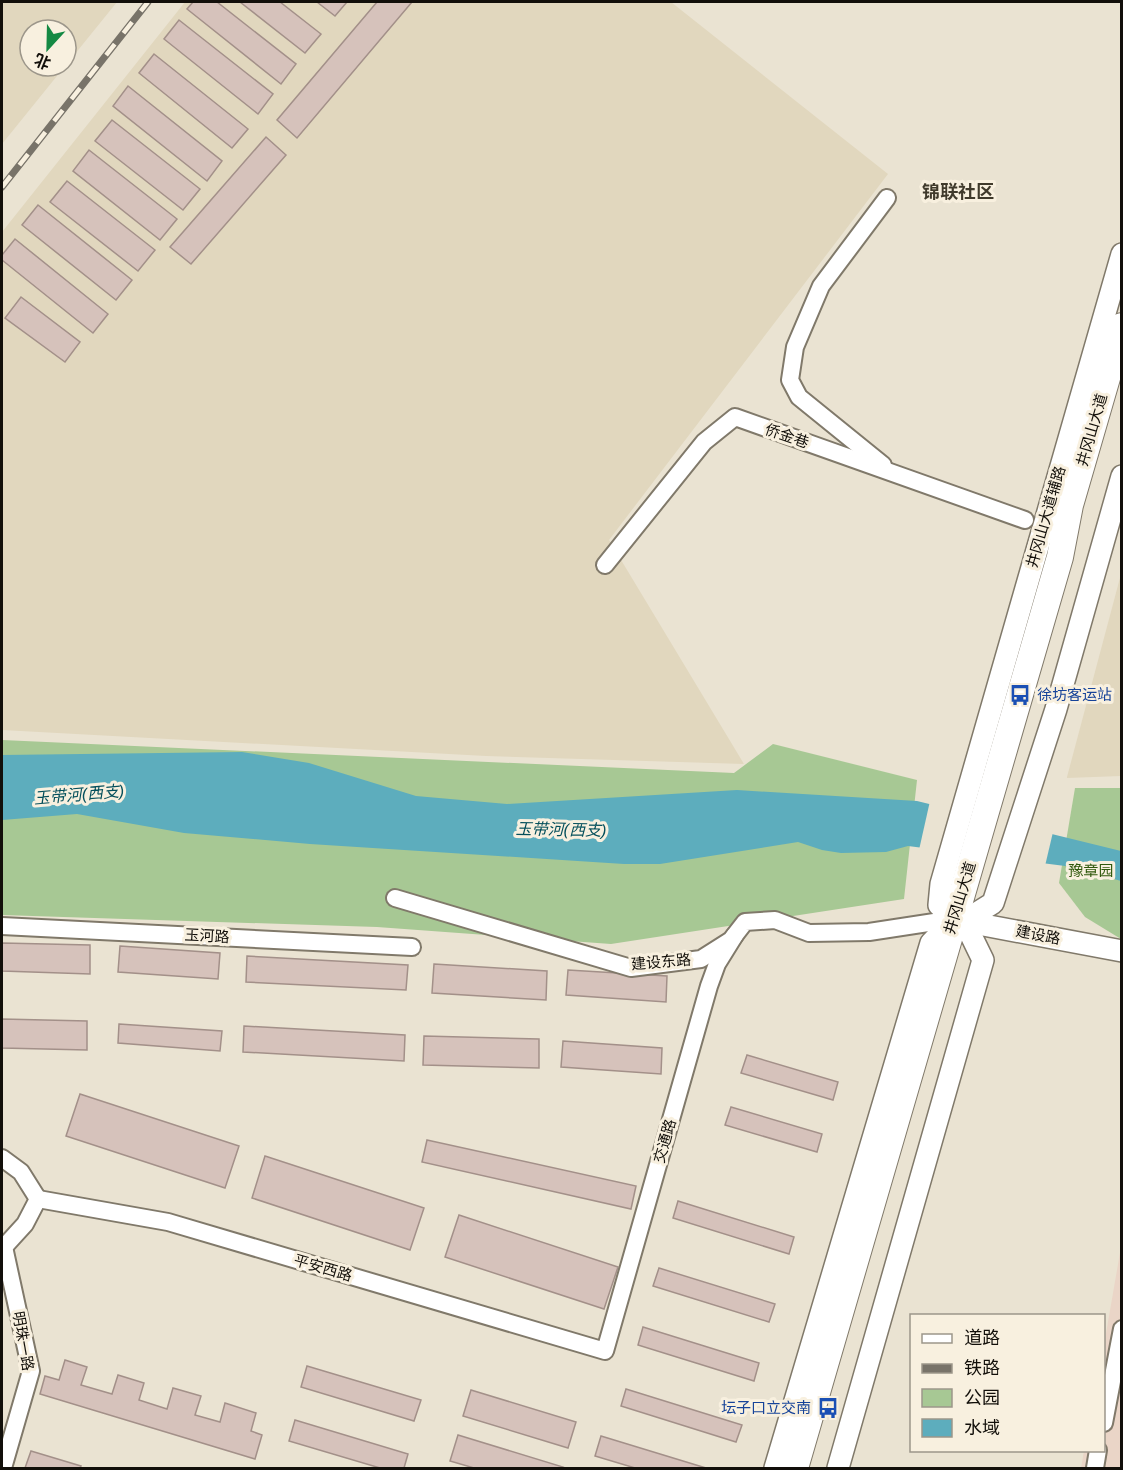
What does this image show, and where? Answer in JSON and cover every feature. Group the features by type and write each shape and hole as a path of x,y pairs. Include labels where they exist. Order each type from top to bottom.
{"highway":[{"name":"井冈山大道","path":"995,804 1060,557 1070,505 1122,326"},
{"name":"井冈山大道","path":"795,1468 1085,509 1094,459 1122,366"},
{"name":"井冈山大道","path":"811,1468 959,920"}],"main road":[{"name":"井冈山大道辅路","path":"959,920 939,905 941,884 1122,254"},
{"path":"775,1468 931,943 959,920 993,903 1056,709 1121,478"},
{"path":"838,1468 983,960 959,920"},
{"name":"建设路","path":"959,920 1122,951"}],"street":[{"path":"887,198 821,286 795,347 790,380 799,397 894,473"},
{"name":"侨金巷","path":"605,566 704,442 735,417 1025,520"},
{"name":"建设东路","path":"395,898 631,968 701,959 731,940 745,922 775,920 809,933 869,932 959,920"},
{"name":"玉河路","path":"2,926 412,948"},
{"name":"交通路","path":"605,1351 709,986 717,964 735,935"},
{"path":"2,1158 21,1172 38,1199"},
{"name":"平安西路","path":"38,1199 168,1222 605,1351"},
{"name":"明珠一路","path":"3,1468 31,1371 3,1247 25,1224 38,1199"},
{"path":"1105,1418 1122,1329"},
{"path":"1095,1468 1098,1452"}],"shaded area":[{"path":"2,2 117,2 78,50 78,18 18,18 18,78 55,78 2,144"},
{"path":"185,2 671,2 888,174 609,540 744,764 486,756 2,730 2,232"},
{"name":"徐坊客运站","path":"1121,574 1121,776 1067,778 1067,777"},
{"path":"1121,1247 1121,1468 1081,1468 1084,1452 1105,1452 1105,1339"}],"green space":[{"path":"2,740 734,773 773,744 917,780 904,899 611,944 377,927 2,915"},
{"name":"豫章园","path":"1075,788 1121,788 1121,939 1085,917 1059,883"}],"water":[{"name":"玉带河(西支)","path":"242,752 309,763 416,796 507,804 737,790 917,801 1121,851 1121,881 1073,867 908,846 886,852 841,853 822,850 798,842 660,864 624,864 310,844 184,833 77,814 2,820 2,755"}],"pier":[{"path":"930,801 1053,832 1045,866 919,850"}],"building":[{"path":"193,2 217,2 296,64 281,84 187,9"},
{"path":"240,2 280,2 321,34 305,53"},
{"path":"317,2 347,2 335,16"},
{"path":"377,2 412,2 297,138 277,120"},
{"path":"179,20 273,94 258,114 164,39"},
{"path":"154,54 248,129 232,148 139,73"},
{"path":"128,86 222,161 207,181 113,106"},
{"path":"112,120 200,189 183,210 95,141"},
{"path":"266,137 286,155 191,264 170,247"},
{"path":"89,150 177,219 160,240 73,171"},
{"path":"67,181 155,250 138,271 50,202"},
{"path":"38,205 132,280 116,300 22,225"},
{"path":"15,239 108,314 93,333 2,260 2,255"},
{"path":"21,297 80,342 65,362 5,318"},
{"path":"2,943 90,945 90,974 2,971"},
{"path":"120,946 220,953 218,979 118,972"},
{"path":"247,956 408,965 406,990 246,982"},
{"path":"434,964 547,971 546,1000 432,993"},
{"path":"568,970 667,976 666,1002 566,995"},
{"path":"2,1019 87,1021 87,1050 2,1048"},
{"path":"119,1024 222,1031 220,1051 118,1043"},
{"path":"244,1026 405,1035 404,1061 243,1052"},
{"path":"424,1036 539,1039 539,1068 423,1065"},
{"path":"563,1041 662,1048 661,1074 561,1067"},
{"path":"747,1055 838,1082 833,1100 741,1073"},
{"path":"80,1094 239,1146 225,1188 66,1136"},
{"path":"731,1107 822,1134 817,1152 725,1125"},
{"path":"427,1140 636,1186 631,1209 422,1162"},
{"path":"265,1156 424,1208 410,1250 252,1198"},
{"path":"678,1201 794,1237 789,1254 673,1218"},
{"path":"459,1215 618,1267 604,1309 445,1257"},
{"path":"659,1268 775,1304 769,1322 653,1286"},
{"path":"643,1327 759,1363 754,1381 638,1345"},
{"path":"65,1360 87,1367 81,1385 112,1394 118,1375 144,1383 139,1400 167,1409 173,1388 201,1396 195,1415 220,1422 225,1403 256,1413 251,1431 262,1435 255,1459 40,1394 45,1376 59,1380"},
{"path":"307,1366 421,1400 414,1421 301,1387"},
{"path":"626,1389 742,1425 736,1442 621,1406"},
{"path":"471,1390 576,1422 568,1448 463,1416"},
{"path":"295,1420 408,1454 404,1468 380,1468 289,1441"},
{"path":"458,1435 563,1467 474,1468 450,1461"},
{"path":"601,1436 706,1468 635,1468 595,1456"},
{"path":"31,1451 81,1466 80,1468 25,1468"}],"railway":[{"path":"2,187 148,2"}],"place":[{"name":"徐坊客运站","path":"1020,695"},
{"name":"坛子口立交南","path":"828,1408"}],"district":[{"name":"锦联社区","path":"958,192"}]}
